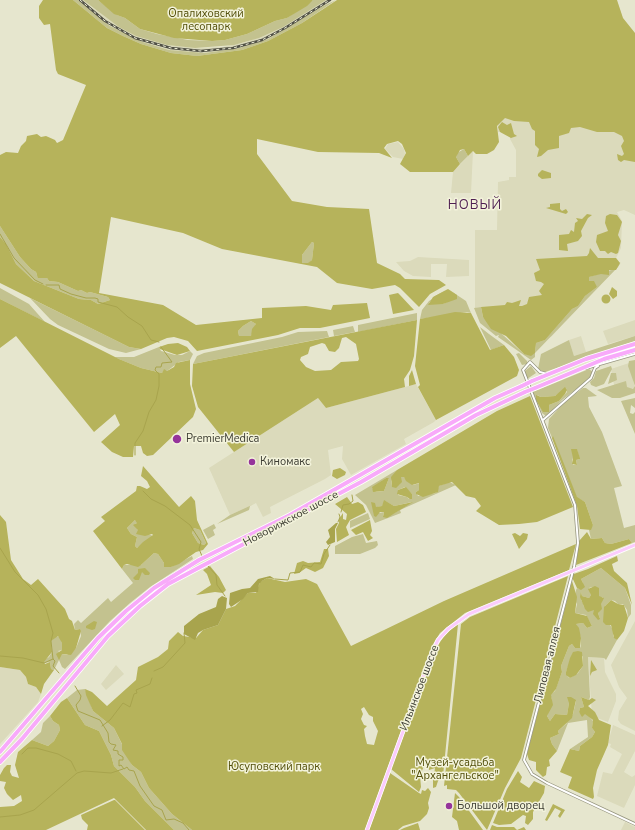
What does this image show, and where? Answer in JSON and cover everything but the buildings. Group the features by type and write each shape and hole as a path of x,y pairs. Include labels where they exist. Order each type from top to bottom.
{"highway":[{"name":"Новорижское шоссе","path":"0,752 87,650 115,621 154,588 199,560 290,515 495,398 532,381 602,353 635,344"},
{"name":"Новорижское шоссе","path":"0,762 22,739 85,663 121,623 164,588 202,565 290,521 361,482 476,415 571,372 604,359 635,350"}],"main road":[{"name":"Ильинское шоссе","path":"367,830 431,655 443,634 454,624 469,614 635,544"}],"street":[{"path":"571,372 598,366 635,354"},
{"name":"Липовая аллея","path":"537,370 530,362 523,371 577,511 578,543 573,571 524,760 532,774 546,783 635,824"},
{"path":"543,420 592,378 598,366"},
{"path":"586,368 591,368 594,372"},
{"path":"537,370 542,373 552,373"},
{"path":"532,381 537,376 537,370"}],"shaded area":[{"path":"73,0 78,0 110,26 143,42 169,50 205,53 239,48 268,39 323,6 336,0 302,23 268,41 242,50 197,56 171,53 141,44 123,36 107,28"},
{"path":"78,0 83,0 136,36 167,45 195,48 223,47 246,42 274,31 326,0 333,0 268,39 239,48 205,53 169,50 135,39 101,20"},
{"path":"83,0 98,0 117,15 125,18 140,29 188,40 212,41 225,40 247,34 275,21 287,18 313,0 326,0 283,27 259,38 234,45 195,48 167,45 136,36 119,27"},
{"path":"635,102 635,215 624,210 617,212 622,221 621,248 616,258 620,263 552,336 524,354 481,307 475,308 475,230 497,230 498,182 509,180 509,177 516,177 516,150 510,139 510,132 498,132 497,113"},
{"path":"398,142 404,149 405,154 403,159 393,157 385,149 388,144"},
{"path":"464,149 468,156 460,164 456,157 457,153"},
{"path":"473,151 471,193 451,193 453,172"},
{"path":"0,226 20,257 31,269 36,272 37,275 47,278 49,281 58,282 78,291 81,290 87,293 90,292 108,297 110,300 98,304 91,300 79,299 34,281 16,264 6,244 0,237"},
{"path":"312,242 314,243 312,260 308,264 302,263 302,255"},
{"path":"418,257 469,260 469,276 446,277 447,264 431,264 431,277 413,276 404,271 396,262 410,261"},
{"path":"621,262 618,267 535,353 536,343 545,340 572,309 578,306 585,296 597,287 589,281 589,277 615,269"},
{"path":"0,288 29,304 45,322 0,299"},
{"path":"448,289 466,301 471,313 467,312 420,319 422,310 429,301 433,299 429,303 443,304 457,296"},
{"path":"30,298 129,347 141,349 126,353 109,349 58,325 50,319"},
{"path":"481,307 483,317 524,354 535,353 535,357 531,360 498,337 499,335 496,336 480,323 474,308"},
{"path":"417,313 417,320 358,332 358,325"},
{"path":"635,320 635,336 608,344 603,331"},
{"path":"251,321 256,324 251,336 239,336 238,331"},
{"path":"353,326 355,332 334,336 333,330"},
{"path":"480,327 489,334 504,345 491,350"},
{"path":"327,331 329,337 193,364 197,356 204,353 282,337 298,332"},
{"path":"581,336 586,352 574,356 569,340"},
{"path":"635,336 635,341 545,372 538,369 541,354 569,340 574,356"},
{"path":"159,347 161,351 175,355 182,355 190,351 193,354 190,360 179,362 167,371 164,370 162,373 141,368 114,357 134,357"},
{"path":"519,353 527,361 527,364 522,365 516,354"},
{"path":"635,360 635,386 628,366 629,361"},
{"path":"629,363 635,388 628,390 614,385 611,369"},
{"path":"531,366 536,373 527,379 525,371"},
{"path":"611,366 612,369 604,384 596,387 591,385 590,382 594,378 596,371"},
{"path":"589,369 593,372 592,377 562,400 546,416 542,413 533,392","holes":["566,388 567,392 559,401 549,405 549,411 537,395 541,397 555,396"]},
{"path":"611,373 616,373 617,380 608,384"},
{"path":"626,381 627,387 633,389 635,386 635,393 620,398 612,398 597,390"},
{"path":"416,384 436,420 404,439 406,444 351,475 342,459 343,446 328,450 331,475 325,479 270,507 271,513 263,517 256,503 230,515 209,468 318,398 326,408"},
{"path":"583,388 586,388 597,396 588,397 589,407 602,432 622,486 614,488 624,528 635,525 635,542 632,543 629,539 611,544 605,543 602,538 591,539 589,530 593,525 585,502 577,498 548,428 549,419 564,403","holes":["577,450 580,459 576,460 577,465 573,465 572,460"]},
{"path":"635,398 635,408 631,405 630,413 633,414 635,412 635,434 621,401"},
{"path":"397,470 391,481 392,486 400,484 401,476 413,485 420,483 419,490 416,492 418,496 436,493 439,486 449,482 456,485 400,510 401,513 375,523 366,505 355,495","holes":["386,478 389,478 384,491 376,492 372,488","405,487 412,494 409,499 398,495 398,490","385,501 394,506 412,502 393,514 383,516 384,512 379,513 373,508 382,506"]},
{"path":"256,503 250,506 249,510 217,524 230,515"},
{"path":"368,513 370,519 350,528 350,521"},
{"path":"135,520 137,521 135,524 138,530 153,536 137,548 135,546 137,537 131,534 127,528"},
{"path":"338,523 335,529 335,542 328,545 326,542 330,537 328,530"},
{"path":"214,524 216,528 213,530 215,535 208,539 203,530"},
{"path":"194,528 200,530 206,543 204,545 198,543 192,533"},
{"path":"363,534 366,543 377,541 378,545 375,548 360,554 335,554 335,546 352,537"},
{"path":"154,553 158,554 164,563 171,567 192,556 193,559 150,587 130,603 110,621 65,669 62,667 59,660 54,670 51,669 50,662 44,663 44,660 49,657 52,652 51,641 56,636 60,637 62,643 62,650 58,651 67,655 76,648 81,636 80,629 75,630 74,624 78,620 81,623 108,598 111,602 133,583 122,569 124,565 141,565"},
{"path":"601,568 625,588 631,605 631,614 628,618 627,610 623,604 618,604 615,601 611,600 605,606 605,616 613,630 613,636 617,640 606,660 604,658 588,657 590,697 589,700 581,697 584,707 580,708 579,712 581,714 587,714 593,721 592,728 595,732 592,737 580,746 579,751 570,749 588,737 587,720 568,723 557,751 550,738 559,734 558,731 566,724 573,714 576,701 569,703 567,715 555,714 550,721 547,716 552,699 550,695 555,691 562,672 561,666 569,646 572,644 575,648 580,648 581,646 581,638 576,624 583,623 587,628 592,626 586,615 575,613 577,604 575,600 576,590 577,588 579,589 583,583 581,579","holes":["592,587 599,590 599,597 603,597 598,613 600,619 594,610 584,607 581,600 581,592 582,596 589,598 591,595 589,588","583,656 583,666 578,673 570,678 568,677 566,672 569,664"]},
{"path":"270,576 275,579 267,578 262,581 259,584 258,592 248,593 243,599 231,607 229,604 230,593 250,588 258,579"},
{"path":"222,596 227,598 226,609 218,625 198,633 195,640 184,634 184,626 199,614 216,607 218,599"},
{"path":"635,621 635,731 621,724 618,720 619,711 627,698 619,687 611,665"},
{"path":"588,657 604,658 605,672 616,694 616,701 608,722 592,716"},
{"path":"116,665 124,674 106,690 101,684"},
{"path":"0,667 20,670 26,677 28,684 36,687 41,694 38,702 0,744"},
{"path":"85,689 93,711 114,728 132,765 141,772 149,788 172,814 192,830 174,830 145,801 135,787 114,766 111,755 99,731 85,725 67,698 77,690"},
{"path":"50,716 53,721 59,725 60,730 54,741 48,746 32,740 41,732 43,723"},
{"path":"613,725 635,735 635,751 624,772 632,777 635,775 635,785 624,808 597,796 603,772 612,774 622,754 610,747 611,744 608,743"},
{"path":"625,822 635,827 635,830 621,830"}],"green space":[{"path":"43,0 73,0 107,28 123,36 141,44 171,53 197,56 242,50 268,41 302,23 337,0 617,0 623,18 635,33 635,162 624,160 621,162 618,160 617,154 622,156 624,154 621,146 624,141 622,136 614,132 597,132 580,127 571,128 569,133 559,136 559,148 548,150 541,156 537,157 539,149 535,145 535,131 532,129 529,122 514,121 505,118 497,126 499,142 494,150 487,154 476,154 473,151 468,156 464,149 460,150 456,157 460,164 453,172 410,172 400,164 406,153 402,144 398,141 387,144 384,148 392,158 379,153 318,152 257,139 257,154 292,201 327,207 369,209 377,263 400,274 405,279 439,280 446,285 430,294 419,307 395,285 372,289 337,283 317,267 222,249 183,233 111,217 99,293 163,305 196,325 262,318 262,308 306,306 331,310 333,305 367,303 370,318 320,328 300,328 278,335 197,351 188,341 174,337 167,338 141,349 129,347 0,283 0,237 6,244 16,264 34,281 79,299 91,300 98,304 110,300 108,297 90,292 87,293 81,290 78,291 58,282 49,281 47,278 38,278 36,272 31,269 20,257 0,226 0,155 6,152 18,153 21,146 26,141 27,136 37,134 41,137 46,136 55,140 57,143 63,140 86,85 58,74 56,70 50,24 44,25 39,18 39,6","holes":["312,242 314,243 312,260 308,263 302,263 302,255","251,321 256,324 252,329 251,336 239,336 238,331"]},
{"name":"Опалиховский лесопарк","path":"98,0 313,0 307,6 287,18 275,21 247,34 225,40 212,41 174,38 140,29 125,18 114,14"},
{"path":"502,122 507,125 511,123 514,134 517,136 511,138 500,132 498,127"},
{"path":"542,170 551,173 551,178 542,179 538,176"},
{"path":"560,203 560,209 562,211 566,209 568,212 566,214 546,208 550,207 550,204"},
{"path":"587,214 592,215 588,218 581,231 582,236 578,241 567,244 568,251 559,250 559,235 569,234 571,230 574,232 575,223 578,221 576,218 582,219"},
{"path":"610,214 617,215 622,222 618,235 621,241 618,253 616,254 611,252 608,254 605,251 600,251 596,242 597,235 608,231 605,223 606,216"},
{"path":"590,248 598,258 616,258 620,263 616,270 609,270 609,275 601,274 589,277 589,281 594,281 597,287 585,296 578,306 572,309 545,340 536,343 535,353 531,356 524,354 506,336 491,329 483,317 481,307 505,305 507,302 512,303 521,300 519,306 522,306 527,304 529,297 542,295 539,291 544,284 536,281 534,273 540,270 536,259 587,256"},
{"path":"612,287 617,291 617,296 613,299 609,294"},
{"path":"448,289 457,295 457,299 443,304 428,305 433,297"},
{"path":"398,293 414,310 393,314 389,295"},
{"path":"606,294 611,299 606,304 601,299"},
{"path":"0,299 119,359 141,368 162,373 164,369 167,371 174,367 176,363 190,360 190,384 196,409 193,417 153,455 147,456 143,453 141,446 134,446 133,457 123,457 112,452 101,442 120,425 115,414 94,432 16,336 0,348"},
{"path":"455,312 471,313 490,350 504,345 514,357 519,370 517,376 436,420 418,387 420,385 415,366 420,319"},
{"path":"417,320 414,356 410,370 404,379 405,387 326,408 318,398 234,452 198,407 192,386 193,364","holes":["346,337 356,344 359,359 358,361 341,362 331,370 315,371 306,367 300,360 301,357 308,354 310,347 322,343 325,344 329,351 335,352 339,348 342,338"]},
{"path":"178,343 187,347 190,351 177,355 160,349 159,347 168,344"},
{"path":"412,370 416,384 409,386 409,376"},
{"path":"565,387 567,390 559,401 549,405 549,412 543,412 536,400 536,395 541,397 555,396"},
{"path":"530,396 573,507 537,522 499,525 476,511 481,506 475,498 466,496 452,482 439,486 438,492 423,497 416,494 419,490 419,483 412,485 406,481 404,477 401,477 402,482 396,488 392,487 391,477 397,470 497,411"},
{"path":"553,436 577,497 585,502 593,525 591,530 580,529 577,506 552,438"},
{"path":"571,449 577,449 580,459 576,460 577,465 572,464 573,458"},
{"path":"143,466 179,507 191,496 195,501 197,520 208,544 203,550 196,552 179,564 171,567 164,567 164,563 158,554 154,553 138,567 127,564 124,565 122,569 93,531 105,521 101,517 136,491 137,486 147,489 150,487 147,481 141,476","holes":["135,520 137,523 133,525 138,530 136,534 145,536 153,535 137,548 135,546 137,537 131,534 127,528","194,528 200,530 206,543 204,545 198,543 192,533"]},
{"path":"340,468 346,472 345,475 337,479 332,476 333,470"},
{"path":"386,478 389,478 384,491 373,492 372,487"},
{"path":"406,487 412,494 412,499 397,494 398,490"},
{"path":"347,497 352,504 358,502 363,505 366,512 350,520 346,527 349,535 337,542 336,529 339,519 343,513 343,519 346,520 347,514 335,504"},
{"path":"384,500 394,506 413,502 387,518 383,517 384,512 380,512 376,517 374,516 371,502 375,503 376,507 382,506"},
{"path":"0,515 6,522 11,560 23,579 31,585 38,579 65,609 75,630 80,629 81,631 76,648 71,655 62,654 59,660 56,654 62,650 62,643 58,636 51,641 52,652 44,662 45,664 50,662 51,669 54,670 44,684 41,694 36,687 28,684 26,677 20,670 0,667"},
{"path":"370,520 372,531 370,535 373,538 368,541 363,532 356,535 351,530"},
{"path":"587,532 591,539 602,538 605,543 611,544 629,539 632,543 576,565 579,541"},
{"path":"515,533 520,536 523,533 528,534 527,539 519,549 512,534"},
{"name":"Юсуповский парк","path":"576,544 569,570 465,613 440,633 432,646 365,830 192,830 172,814 149,788 141,772 132,765 122,750 122,744 114,728 93,711 86,695 85,689 92,692 107,706 136,680 138,667 158,657 168,649 169,641 178,632 183,636 196,638 203,630 218,625 226,609 235,606 248,593 256,593 260,582 267,578 285,582 306,579 317,584 351,646 444,601","holes":["364,707 369,715 373,717 373,721 378,731 374,745 367,744 364,729 367,726 364,725 361,719 363,714 361,709"]},
{"path":"324,549 328,549 329,556 323,568 315,572 306,568 299,573 294,574 297,563 303,561 308,563 320,562"},
{"path":"617,556 618,561 612,564 614,571 627,583 632,605 625,588 601,568 581,579 585,587 581,590 577,588 571,575"},
{"path":"210,566 219,577 226,590 223,593 215,592 196,595 211,585 207,574 203,570"},
{"path":"145,568 150,573 149,575 145,575 142,572 139,580 135,580 133,578 138,573 138,569"},
{"name":"Музей-усадьба \"Архангельское\"","path":"568,576 521,758 505,788 487,830 459,793 456,790 447,789 447,785 444,786 461,624 470,617"},
{"path":"572,581 577,597 575,613 587,616 592,626 587,628 583,623 576,624 579,628 581,638 580,648 575,648 572,644 569,646 561,666 562,672 556,689 551,695 553,705 547,716 550,721 555,714 567,715 569,703 567,697 571,697 576,700 572,718 558,731 559,734 550,738 557,751 549,760 550,766 547,767 546,775 543,777 536,770 536,762 529,760 527,754"},
{"path":"595,586 599,588 599,596 604,598 601,604 602,609 598,613 600,619 598,620 593,614 594,610 588,612 585,609 580,597 581,592 582,596 589,598 591,595 588,589"},
{"path":"611,600 618,604 624,605 628,618 624,631 617,640 614,638 611,625 606,625 603,622 604,607"},
{"path":"94,621 97,622 95,629 92,630 86,628 86,626"},
{"path":"457,624 443,776 438,781 436,787 433,788 433,778 431,777 434,775 435,768 429,770 427,763 425,763 420,776 421,787 419,792 391,769 437,647 444,636"},
{"path":"573,652 582,652 583,666 576,675 570,678 566,675 566,672 570,658"},
{"path":"591,660 597,670 592,672 590,676"},
{"path":"581,697 589,700 592,698 596,700 588,706 595,712 599,720 611,725 608,745 597,770 593,788 593,799 568,788 572,777 560,772 570,749 579,751 580,746 592,737 595,732 592,728 593,720 585,714 582,717 579,712 580,708 584,707"},
{"path":"67,698 85,725 99,731 111,755 114,766 135,787 145,801 174,830 146,830 114,798 46,830 0,830 0,807 14,806 22,801 21,795 13,800 7,794 4,788 6,782 0,781 0,775 7,765 11,765 10,772 12,776 19,778 15,765 18,752 32,740 48,746 54,741 60,730 59,725 53,721 50,716 61,702"},
{"path":"518,771 522,777 520,782 529,788 534,781 545,786 544,793 533,812 533,819 528,825 525,823 526,816 523,815 511,824 499,825 493,823 507,789"},
{"path":"390,773 421,794 422,790 425,791 428,788 431,792 427,814 420,821 403,826 398,830 369,830"},
{"path":"455,793 483,830 459,830 457,821 452,817"},
{"path":"114,800 145,830 87,830 88,825 82,819 81,815"},
{"path":"553,804 565,810 560,818 558,816 561,811 555,808 547,821 545,820"},
{"path":"418,823 420,830 400,830 404,828"},
{"path":"492,825 497,827 514,827 517,830 490,830"},
{"path":"524,827 526,830 517,830"}],"waterway":[{"path":"0,234 14,258 35,280 43,284"},
{"path":"46,285 59,285 60,289 71,294 86,298 95,298 98,299 98,302 117,307 128,317 142,326 151,340 159,342"},
{"path":"135,455 135,443 143,431 149,412 156,400 159,386 159,374 155,370 156,367 161,367 162,363 172,362 161,347"},
{"path":"143,491 151,499 165,506 190,525 201,542 199,549 202,556"},
{"path":"341,512 343,505 349,504 353,501 352,495"},
{"path":"338,522 340,517 339,514"},
{"path":"275,579 288,580 290,573 300,572 303,565 311,567 314,563 321,564 324,554 330,545"},
{"path":"0,548 15,572 38,595 46,609 53,633 51,641 53,659 55,661 53,666 59,673"},
{"path":"208,566 216,575 217,585 225,596"},
{"path":"154,671 163,667 185,643 184,633"},
{"path":"0,656 23,658 44,663 53,659"},
{"path":"102,726 110,720 123,703 130,707 134,694 137,693 136,690 150,684 152,678"},
{"path":"75,686 81,696 76,705 78,711 100,720 108,733 109,742 116,745 113,750 118,751 118,754 123,757 123,760 119,760 119,766 121,765 124,769 127,767 129,770 134,771 140,786 154,806 162,810 166,820 174,819 183,823 189,830"},
{"path":"22,754 28,748 36,748 58,754 71,761 76,771"},
{"path":"0,817 20,815 34,810 77,773 84,771 111,773 123,769"}],"railway":[{"path":"80,0 105,21 135,38 171,48 201,51 233,48 262,40 285,28 330,0"}],"place":[{"name":"PremierMedica","path":"177,439"},
{"name":"Киномакс","path":"252,462"},
{"name":"Большой дворец","path":"449,806"}],"district":[{"name":"НОВЫЙ","path":"475,206"}]}
